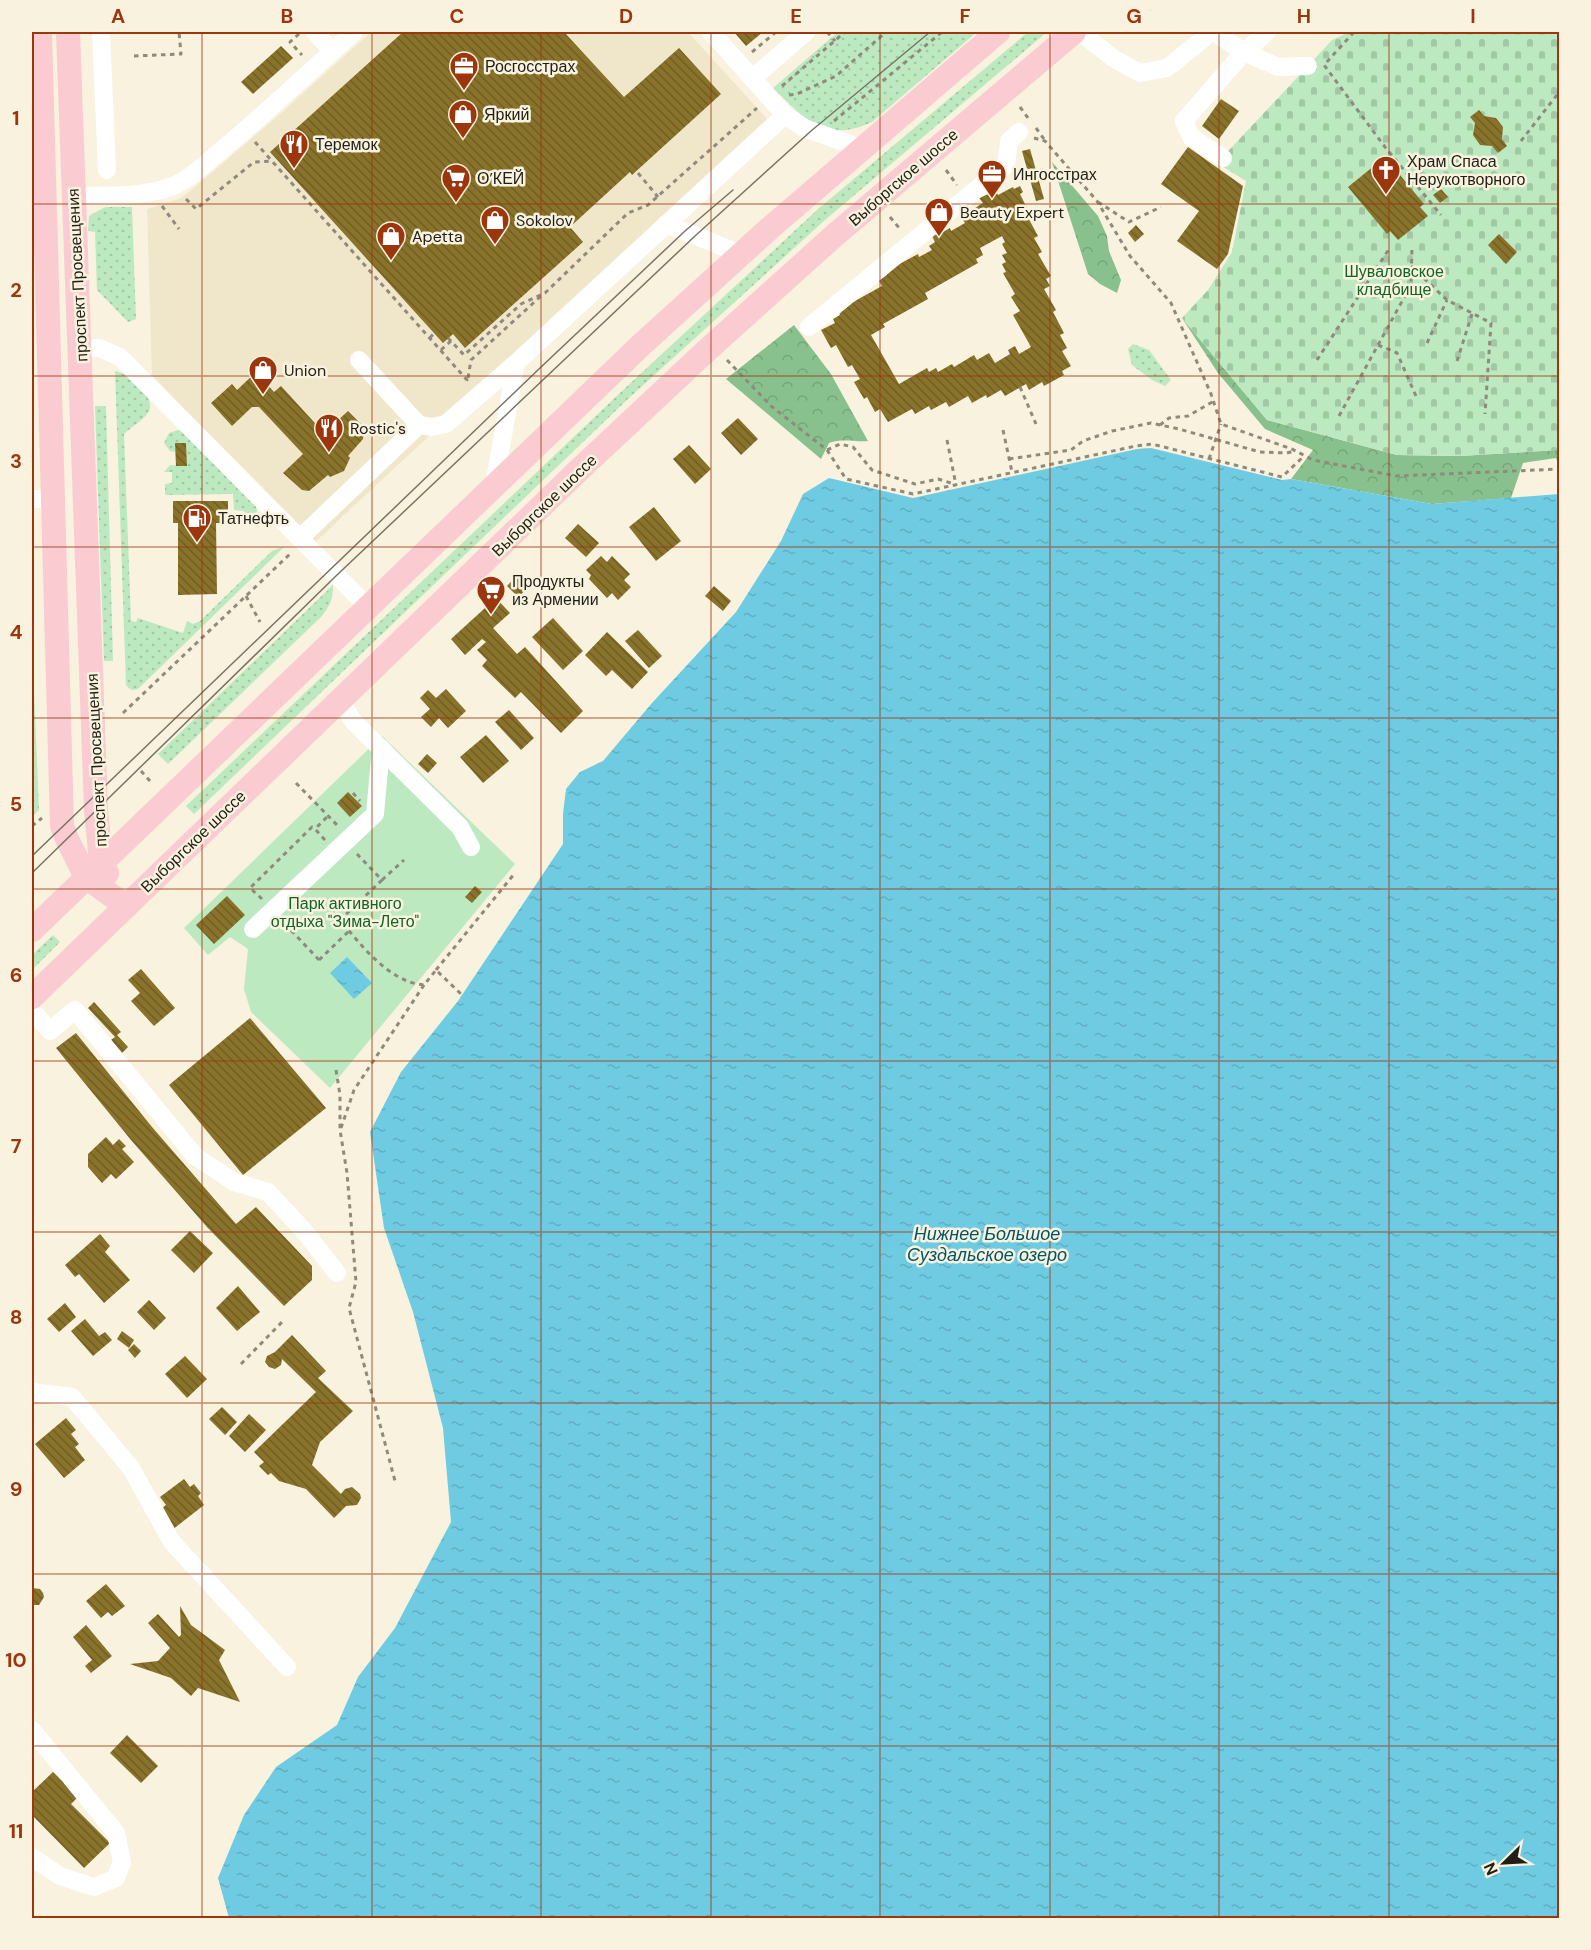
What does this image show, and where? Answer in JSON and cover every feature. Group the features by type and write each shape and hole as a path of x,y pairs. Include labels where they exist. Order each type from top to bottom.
{"main road":[{"name":"проспект Просвещения","path":"40,32 37,113 42,499 62,826 67,839 126,906"},
{"name":"проспект Просвещения","path":"68,32 96,803 94,870"},
{"path":"32,930 640,346 861,148 998,32"},
{"name":"Выборгское шоссе","path":"32,997 721,337 868,207 1074,32"}],"street":[{"path":"101,32 107,170"},
{"path":"315,32 332,51"},
{"path":"73,196 152,192 174,185 193,174 354,32"},
{"path":"711,32 785,115 804,128 861,148"},
{"path":"753,78 806,32"},
{"path":"1080,32 1113,58 1140,73 1167,68 1204,38 1207,32"},
{"path":"1214,32 1244,52 1278,67 1316,65"},
{"path":"1223,158 1191,137 1184,121 1244,52 1267,32"},
{"path":"359,360 419,425 432,427 446,424 516,363 785,115"},
{"path":"809,327 1006,165 1009,141 1024,135"},
{"path":"666,224 741,254"},
{"path":"80,349 99,348 120,357 367,606"},
{"path":"494,485 508,397 516,363"},
{"path":"488,388 498,389 508,397"},
{"path":"302,540 419,425"},
{"path":"340,701 354,722 460,827 471,847"},
{"path":"253,929 375,814 381,748"},
{"path":"32,1014 36,1015 50,1031 75,1010 195,1156 234,1182 268,1192 304,1231 337,1273"},
{"path":"32,1392 72,1397 131,1468 172,1542 287,1667"},
{"path":"32,1730 116,1833 122,1862 116,1878 94,1887 60,1876 32,1857"}],"path":[{"path":"134,56 181,54 179,32"},
{"path":"303,32 290,42 303,57"},
{"path":"748,56 776,32"},
{"path":"827,32 835,41"},
{"path":"459,387 467,380 471,360 628,213 648,205 658,197 845,32"},
{"path":"770,97 798,94 836,76 886,32"},
{"path":"819,134 942,32"},
{"path":"1354,32 1316,65 1441,215"},
{"path":"1521,141 1560,91"},
{"path":"1024,135 1045,141 1097,201 1131,256 1171,303 1212,394 1221,424 1209,459"},
{"path":"257,144 467,380"},
{"path":"174,185 196,209 254,162 271,161"},
{"path":"638,173 658,197"},
{"path":"152,192 179,229"},
{"path":"1097,201 1129,222 1161,207"},
{"path":"1339,416 1411,285 1412,246"},
{"path":"1317,360 1389,249"},
{"path":"1411,266 1447,300 1491,322 1485,414"},
{"path":"441,350 449,340 464,355 520,304 545,293"},
{"path":"1427,343 1447,300"},
{"path":"1457,361 1472,314"},
{"path":"430,338 434,333"},
{"path":"1378,345 1397,353 1416,396"},
{"path":"727,360 771,406 826,450 846,479 914,494 1152,444 1282,477 1304,456"},
{"path":"1020,387 1036,424"},
{"path":"1160,425 1168,418 1188,416 1214,401"},
{"path":"1009,459 1071,450 1083,441 1151,423 1260,452 1295,451"},
{"path":"1221,424 1295,451 1313,460 1396,476 1560,470"},
{"path":"1004,430 1012,473"},
{"path":"947,440 956,485"},
{"path":"826,450 840,444 853,447 872,470 915,484 938,479 956,485"},
{"path":"123,713 302,540"},
{"path":"246,596 260,622"},
{"path":"141,771 150,782"},
{"path":"296,783 328,816 344,844"},
{"path":"315,829 328,816"},
{"path":"32,826 43,817"},
{"path":"349,931 320,961 250,888 312,827 344,844 382,880"},
{"path":"404,860 340,920 386,969 416,984 424,985"},
{"path":"340,1130 354,1090 424,985 515,873"},
{"path":"436,970 461,994"},
{"path":"336,1070 356,1282 349,1308 396,1481"},
{"path":"241,1364 285,1319"}],"shaded area":[{"path":"371,32 688,32 768,120 313,544 152,375 147,209 179,199 189,192"}],"green space":[{"path":"838,32 977,32 872,122 856,128 841,130 817,125 795,109 773,88"},
{"path":"1028,32 1047,32 825,220 629,398 194,814 186,806 622,391 817,210"},
{"name":"Шуваловское кладбище","path":"1342,32 1559,32 1559,450 1460,456 1397,455 1267,420 1182,318 1208,290 1232,252 1246,181 1217,163 1332,40 1343,35"},
{"path":"1052,162 1098,216 1121,280 1117,293 1088,274"},
{"path":"105,207 132,207 136,319 128,322 97,290 95,232 88,231 89,216"},
{"path":"1182,318 1267,420 1397,455 1460,456 1559,450 1559,466 1556,458 1523,463 1511,498 1432,504 1291,479 1313,450 1265,429 1218,373"},
{"path":"794,325 831,374 868,441 843,440 829,443 821,459 726,379"},
{"path":"1133,344 1149,350 1171,380 1165,386 1152,380 1132,365 1128,349"},
{"path":"115,371 127,376 140,386 149,399 150,405 144,417 124,434 131,621 136,622 138,618 183,633 187,621 193,624 200,621 272,551 285,546 138,689 134,690 126,685"},
{"path":"95,406 106,406 113,661 104,661"},
{"path":"182,431 256,506 257,512 251,520 245,519 244,511 234,510 233,494 165,495 165,484 172,483 172,472 164,472 170,465 187,466 186,443 175,443 175,452 170,451 164,443 169,433"},
{"path":"333,585 330,602 321,617 168,764 158,754"},
{"path":"32,642 39,810 32,817"},
{"name":"Парк активного отдыха \"Зима-Лето\"","path":"382,736 515,864 330,1088 251,1012 244,989 248,949 230,937 208,955 184,928"},
{"path":"53,935 60,942 32,970 32,955"}],"water":[{"name":"Нижнее Большое Суздальское озеро","path":"1151,448 1282,480 1291,479 1432,504 1559,494 1559,1918 229,1918 218,1878 244,1815 276,1767 337,1725 358,1677 395,1628 451,1522 443,1428 413,1312 384,1228 370,1132 401,1072 458,1001 563,844 566,789 580,772 603,761 652,703 736,612 781,541 803,494 829,478 913,498 1137,449"},
{"path":"347,957 372,983 354,999 330,973"}],"building":[{"name":"О’КЕЙ","path":"403,32 564,32 624,97 679,48 721,94 632,175 630,172 570,227 583,242 465,348 453,334 443,343 270,152"},
{"path":"734,32 763,32 746,46"},
{"path":"281,46 293,58 253,94 241,82"},
{"path":"1221,99 1239,111 1219,139 1202,126"},
{"path":"1479,110 1484,116 1496,118 1503,127 1502,139 1507,146 1498,153 1492,146 1480,145 1473,135 1475,123 1470,117"},
{"path":"1188,147 1243,186 1228,254 1217,269 1177,241 1199,211 1161,184"},
{"path":"1030,149 1044,199 1036,201 1022,151"},
{"name":"Храм Спаса Нерукотворного","path":"1385,157 1424,204 1420,207 1428,216 1398,240 1390,231 1387,234 1348,187"},
{"path":"1020,186 1023,192 1020,194 1028,210 1025,212 1038,236 1034,238 1042,252 1038,254 1051,276 1046,279 1050,286 1044,289 1056,310 1053,312 1064,333 1060,335 1067,348 1062,351 1071,366 1062,371 1064,375 1044,386 1042,382 1029,390 1026,384 1005,396 1001,390 972,403 968,396 949,407 946,402 931,410 929,406 915,414 912,409 888,422 880,409 875,412 867,397 864,399 854,382 860,379 852,365 848,367 836,345 831,348 821,330 835,323 833,319 840,315 837,309 882,286 878,279 887,275 884,270 932,250 929,246 935,242 932,236 942,230 943,232 950,228 951,231 965,223 963,220 978,212 975,208 983,203 979,198 996,191 998,195 1013,187 1014,189","holes":["1002,236 1005,242 1002,244 1007,253 1002,255 1006,262 1002,264 1006,272 1003,273 1015,294 1011,297 1020,311 1013,315 1031,347 1019,354 1015,346 1008,350 1010,354 995,363 989,353 977,360 974,355 954,367 952,364 938,372 936,368 929,372 927,368 899,384 871,335 885,327 883,324 928,299 925,293 978,263 976,259 983,255 980,248"]},
{"path":"1441,189 1448,197 1440,203 1433,195"},
{"path":"1136,225 1144,234 1135,242 1128,233"},
{"path":"1499,234 1517,252 1506,264 1488,245"},
{"path":"256,372 274,392 281,386 324,433 348,411 363,426 363,439 348,456 350,458 344,471 330,477 328,475 309,491 302,490 283,473 303,454 259,407 252,407 232,426 211,403 232,384 237,390"},
{"path":"738,418 758,439 741,455 721,433"},
{"path":"175,443 186,443 187,466 176,466"},
{"path":"689,445 711,469 695,484 673,459"},
{"name":"Татнефть","path":"173,501 228,501 228,523 216,523 217,594 178,595 178,523 173,523"},
{"path":"654,507 681,541 656,561 629,527"},
{"path":"578,524 599,543 586,557 565,538"},
{"path":"601,556 607,562 612,556 630,574 624,580 631,587 618,600 612,593 607,598 589,579 591,575 586,570"},
{"path":"519,573 530,586 518,597 507,586"},
{"path":"714,586 731,601 723,611 705,596"},
{"path":"496,598 510,613 493,628 517,654 525,647 583,711 561,733 521,692 515,698 482,666 487,660 477,650 486,642 482,639 465,655 451,639"},
{"path":"553,618 583,651 563,670 532,637"},
{"path":"638,630 662,656 649,668 625,641"},
{"path":"607,632 648,672 632,689 612,670 606,676 585,655"},
{"path":"446,689 466,711 448,728 439,718 431,727 421,717 430,709 420,698 428,690 436,698"},
{"path":"509,710 534,738 521,750 495,722"},
{"path":"486,735 509,761 483,783 460,757"},
{"path":"427,754 437,763 428,773 418,764"},
{"path":"348,792 362,806 350,817 337,803"},
{"path":"475,886 482,892 472,903 465,897"},
{"path":"227,896 245,915 214,944 196,925"},
{"path":"141,969 175,1008 154,1026 131,1001 140,993 128,980"},
{"path":"94,1002 121,1032 117,1035 128,1047 122,1053 111,1040 115,1037 88,1008"},
{"path":"250,1018 326,1108 243,1175 169,1085"},
{"path":"76,1033 152,1127 236,1224 256,1207 312,1266 312,1280 284,1306 207,1227 131,1140 56,1048"},
{"path":"106,1137 113,1145 119,1139 126,1146 122,1149 134,1162 116,1179 111,1174 102,1183 88,1167 88,1154"},
{"path":"190,1231 213,1253 194,1273 171,1250"},
{"path":"100,1234 110,1246 105,1252 130,1280 104,1303 79,1274 75,1277 65,1265"},
{"path":"238,1286 260,1312 237,1331 216,1308"},
{"path":"149,1300 166,1318 154,1330 137,1312"},
{"path":"65,1303 76,1317 59,1332 47,1319"},
{"path":"85,1319 99,1336 105,1332 112,1340 93,1356 71,1331"},
{"path":"122,1331 134,1340 129,1348 117,1339"},
{"path":"292,1335 326,1371 318,1378 353,1411 320,1442 312,1465 341,1494 345,1489 352,1487 360,1494 361,1498 357,1505 346,1506 334,1518 306,1489 279,1481 271,1473 268,1475 259,1466 264,1462 254,1452 316,1392 282,1359 281,1365 275,1369 269,1367 265,1362 267,1356 275,1352"},
{"path":"134,1344 141,1351 135,1358 128,1350"},
{"path":"185,1356 207,1379 187,1398 165,1374"},
{"path":"222,1407 237,1422 225,1435 209,1419"},
{"path":"249,1414 266,1430 245,1452 229,1436"},
{"path":"66,1418 76,1430 71,1434 79,1444 75,1447 85,1460 64,1478 35,1444"},
{"path":"184,1479 190,1487 194,1484 201,1493 198,1496 204,1505 172,1530 158,1511 166,1505 160,1497"},
{"path":"106,1584 125,1606 112,1616 108,1612 101,1618 86,1601"},
{"path":"32,1588 40,1589 43,1593 44,1597 39,1605 32,1605"},
{"path":"180,1606 191,1625 225,1650 219,1660 240,1702 198,1688 191,1696 171,1678 130,1664 158,1661 170,1648 148,1623 158,1614 179,1637 181,1635"},
{"path":"86,1625 112,1656 91,1673 85,1666 92,1660 73,1637"},
{"path":"127,1735 158,1766 141,1783 110,1753"},
{"path":"53,1772 61,1780 65,1775 77,1798 71,1804 110,1843 84,1868 32,1815 32,1792"}],"tram line":[{"path":"32,873 337,575 695,236 811,131 930,32"},
{"path":"32,856 540,368 685,231 733,190"}],"place":[{"name":"Росгосстрах","path":"464,92"},
{"name":"Яркий","path":"463,140"},
{"name":"Теремок","path":"294,170"},
{"name":"Храм Спаса Нерукотворного","path":"1386,196"},
{"name":"Ингосстрах","path":"992,200"},
{"name":"О’КЕЙ","path":"456,204"},
{"name":"Beauty Expert","path":"939,238"},
{"name":"Sokolov","path":"495,246"},
{"name":"Apetta","path":"391,262"},
{"name":"Union","path":"263,396"},
{"name":"Rostic's","path":"329,454"},
{"name":"Татнефть","path":"197,544"},
{"name":"Продукты из Армении","path":"491,616"}]}
